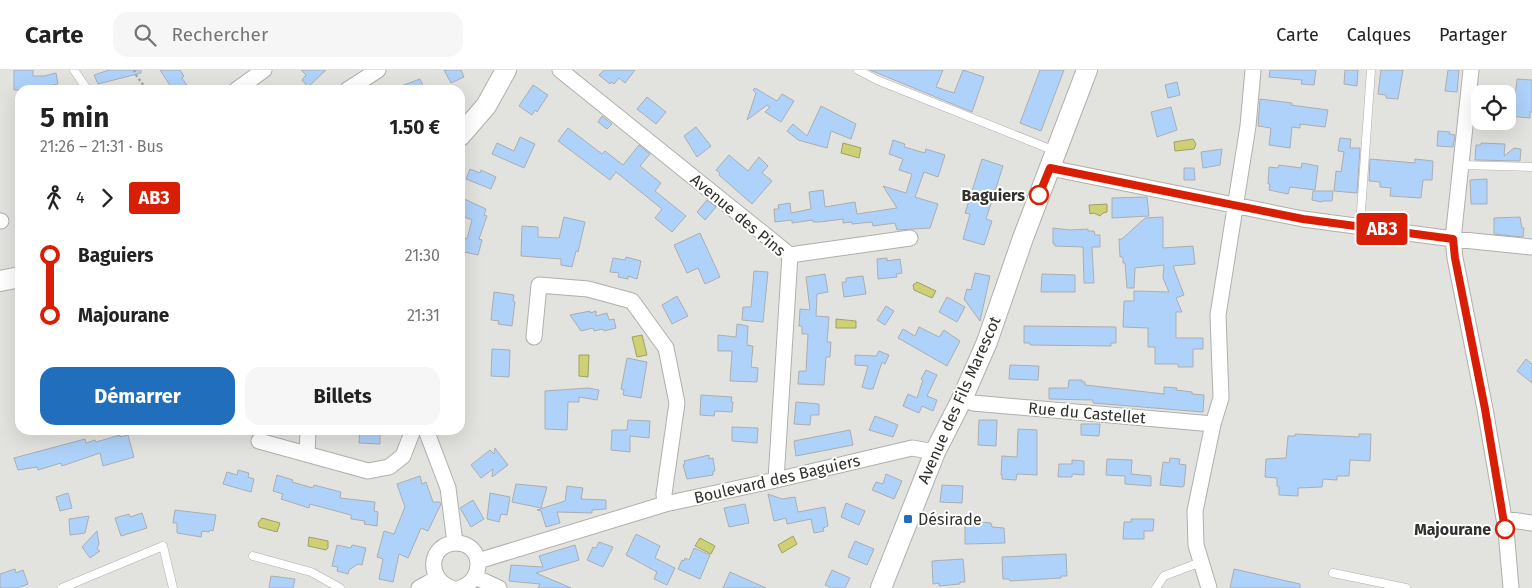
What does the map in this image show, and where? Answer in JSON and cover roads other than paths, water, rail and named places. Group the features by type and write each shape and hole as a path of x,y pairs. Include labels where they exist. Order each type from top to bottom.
{"street":[{"path":"243,85 264,70"},
{"path":"352,82 378,70"},
{"path":"465,130 486,106 506,70"},
{"name":"Avenue des Pins","path":"560,70 790,255 776,480"},
{"name":"Avenue des Fils Marescot","path":"880,588 935,452 988,342 1023,238 1087,70"},
{"path":"1209,588 1196,545 1195,511 1213,424 1221,398 1218,315 1248,126 1253,70"},
{"path":"1470,70 1453,239 1504,519 1511,588"},
{"path":"1053,159 1303,219 1360,225 1453,239 1532,247"},
{"path":"790,255 910,238"},
{"path":"0,281 15,278"},
{"path":"534,337 539,285 588,289 632,300 666,348 677,403 664,494 665,504"},
{"name":"Rue du Castellet","path":"962,399 973,404 1213,424"},
{"path":"307,454 308,435"},
{"path":"259,441 368,471 389,467 404,456 411,435"},
{"path":"428,435 448,488 454,543"},
{"name":"Boulevard des Baguiers","path":"478,561 665,504 912,448 935,452"},
{"path":"1504,519 1532,523"},
{"path":"452,588 446,586 437,578 434,563 440,549 454,543 467,546 476,555 479,567 471,583 460,588"},
{"path":"419,588 437,578"},
{"path":"475,578 499,588"}],"lane":[{"path":"74,70 85,85"},
{"path":"858,70 1053,159"},
{"path":"1360,225 1371,70"},
{"path":"1461,165 1532,167"},
{"path":"62,588 163,546 173,588"},
{"path":"253,556 311,572 340,588"},
{"path":"1156,588 1164,576 1201,562"},
{"path":"1333,573 1406,588"}],"place":[{"name":"Baguiers","path":"1039,195"},
{"name":"Désirade","path":"908,519"},
{"name":"Majourane","path":"1505,529"}]}
